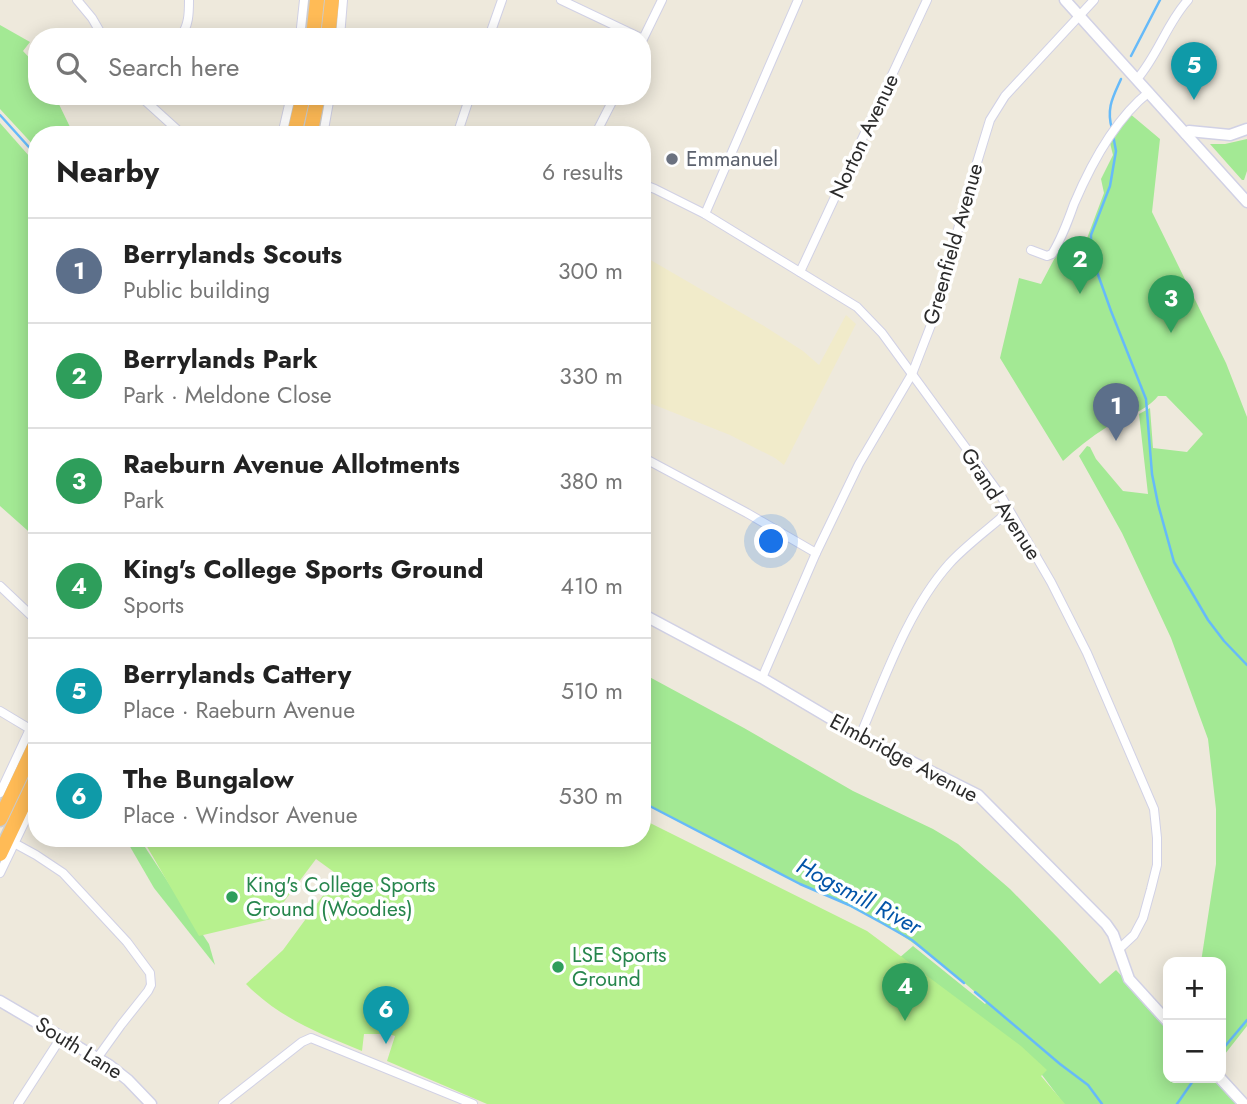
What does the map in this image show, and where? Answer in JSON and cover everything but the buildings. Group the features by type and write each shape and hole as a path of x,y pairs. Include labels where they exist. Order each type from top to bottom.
{"highway":[{"path":"314,28 317,0"},
{"path":"329,28 332,0"},
{"path":"296,126 301,105"},
{"path":"312,126 316,105"},
{"path":"0,819 28,748"},
{"path":"0,854 28,795"}],"street":[{"path":"77,0 98,28"},
{"path":"185,28 189,0"},
{"path":"301,28 304,0"},
{"path":"341,28 343,0"},
{"path":"492,28 502,0"},
{"path":"561,0 619,28"},
{"path":"648,28 662,0"},
{"path":"705,214 798,0"},
{"name":"Norton Avenue","path":"800,272 927,0"},
{"path":"1065,0 1247,202"},
{"name":"Greenfield Avenue","path":"762,678 816,553 859,464 912,374 941,299 964,205 990,120 1005,96 1094,0"},
{"path":"1137,79 1147,68 1175,14 1188,0"},
{"path":"1031,250 1046,256 1052,254 1115,127 1149,92"},
{"path":"150,105 173,126"},
{"path":"284,126 289,105"},
{"path":"325,126 328,105"},
{"path":"460,126 467,105"},
{"path":"600,126 610,105"},
{"path":"1186,134 1189,131 1230,135 1247,129"},
{"name":"Grand Avenue","path":"651,187 705,214 852,302 882,333 1001,496 1051,582 1087,653 1154,810 1157,865 1151,889 1143,918 1134,935 1119,949"},
{"path":"651,462 816,553"},
{"path":"860,736 908,625 927,593 949,564 1009,511"},
{"path":"0,586 28,612"},
{"name":"Elmbridge Avenue","path":"651,619 762,678 860,736 978,795 1106,923 1113,934 1129,979 1166,1020"},
{"path":"0,711 28,731"},
{"path":"0,793 28,744"},
{"path":"0,873 28,814"},
{"path":"14,843 63,873 127,942 150,973 151,985 148,991 98,1057"},
{"name":"South Lane","path":"0,1000 98,1057 128,1080 151,1104"},
{"path":"18,1104 62,1036"},
{"path":"222,1104 307,1038 468,1103"},
{"path":"1225,1083 1244,1104"}],"shaded area":[{"path":"651,260 764,326 803,351 819,365 846,315 856,324 784,465 730,435 651,404"}],"green space":[{"path":"0,25 28,41 23,51 28,56 28,105 59,105 70,126 28,126 28,139 0,109"},
{"path":"1129,113 1160,139 1152,212 1226,363 1247,417 1247,1026 1226,1053 1226,957 1202,957 1216,864 1216,809 1208,739 1171,638 1122,533 1079,456 1087,446 1090,447 1096,459 1123,491 1148,494 1139,414 1150,408 1153,448 1187,452 1203,434 1166,396 1158,396 1141,410 1101,431 1063,461 1000,358 1019,278 1041,284 1059,250 1067,252 1075,242 1086,241 1104,193 1101,179 1113,155 1109,139"},
{"path":"0,123 28,155 28,531 0,506"},
{"path":"1247,139 1247,171 1242,180 1210,144"},
{"path":"651,678 853,791 933,829 958,844 1010,889 1100,984 1116,970 1163,1020 1163,1083 1218,1083 1237,1104 1064,1104 1039,1071 898,959 913,946 985,1004 987,1002 922,949 870,917 778,873 651,806"},
{"name":"LSE Sports Ground","path":"651,823 867,931 1021,1046 1047,1070 1041,1076 1065,1104 487,1104 387,1061 395,1036 364,1034 362,1051 286,1015 258,996 246,984 283,950 338,875 316,859 271,919 199,936 147,847 651,847"},
{"path":"130,847 145,847 209,944 215,965 154,888"}],"waterway":[{"path":"1131,56 1160,0"},
{"path":"1112,129 1110,109 1121,79"},
{"name":"Hogsmill River","path":"0,115 28,146"},
{"path":"1113,135 1116,151 1110,186 1091,235 1091,255 1146,399 1152,474 1174,562 1208,620 1247,665"},
{"name":"Hogsmill River","path":"651,807 882,923 912,940 964,983"},
{"name":"Hogsmill River","path":"975,992 1088,1085 1102,1104"},
{"path":"1226,1045 1247,1020"},
{"path":"1177,1104 1192,1083"}],"place":[{"name":"Berrylands Cattery","path":"1194,100"},
{"name":"Emmanuel","path":"672,159"},
{"name":"Berrylands Park","path":"1080,294"},
{"name":"Raeburn Avenue Allotments","path":"1171,333"},
{"name":"Berrylands Scouts","path":"1116,441"},
{"name":"King's College Sports Ground (Woodies)","path":"232,897"},
{"name":"LSE Sports Ground","path":"558,967"},
{"name":"King's College Sports Ground","path":"905,1021"},
{"name":"The Bungalow","path":"386,1044"}]}
